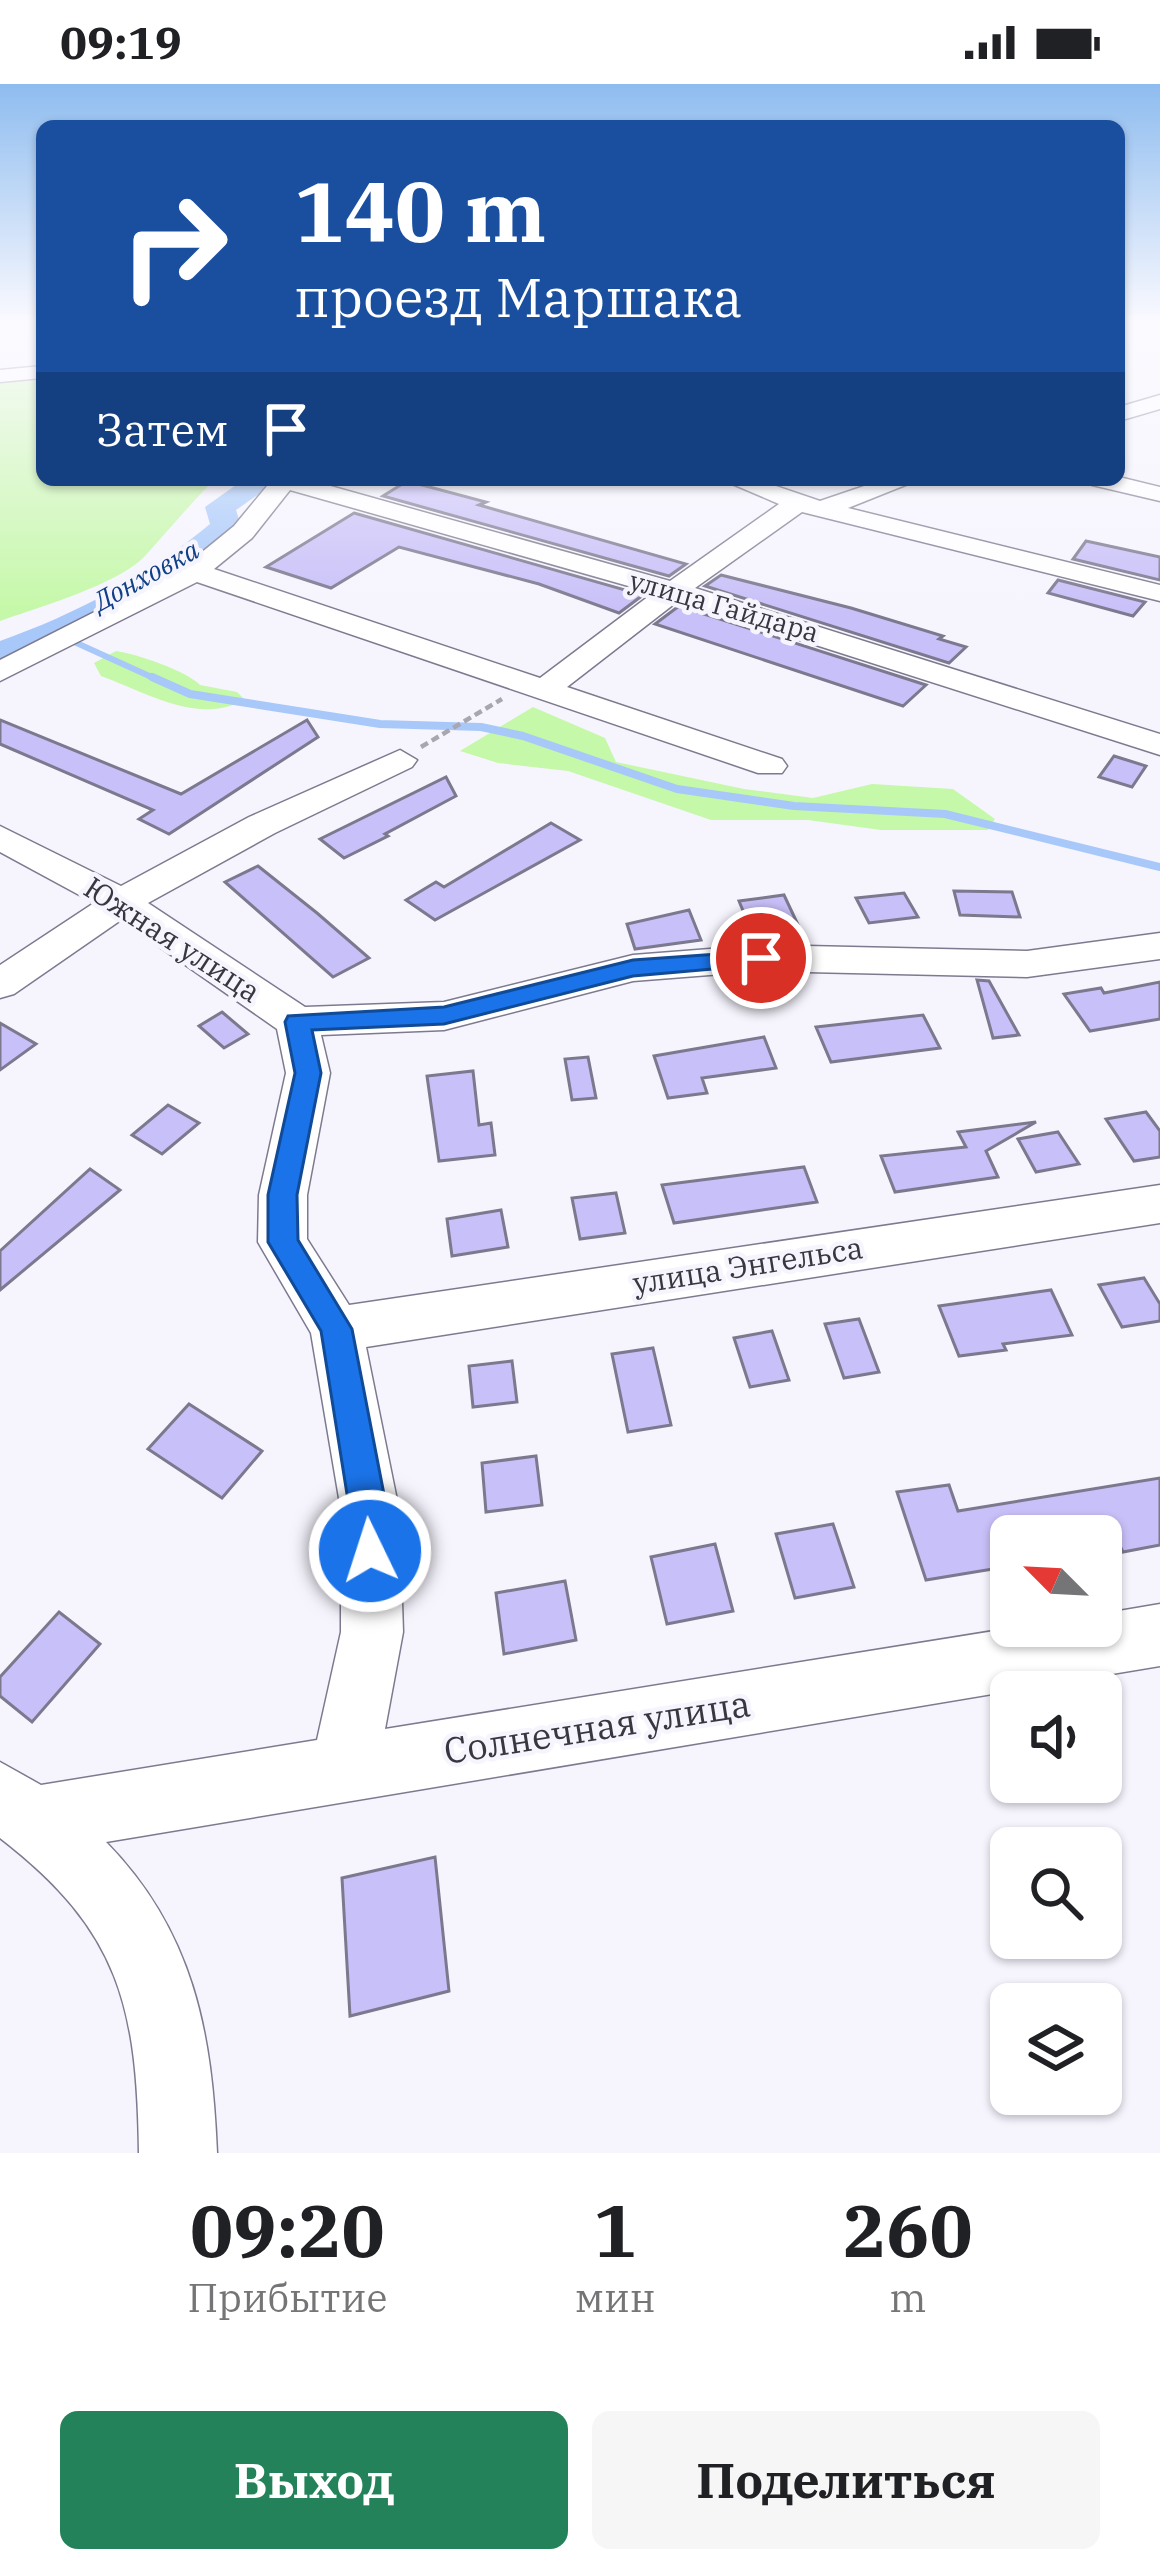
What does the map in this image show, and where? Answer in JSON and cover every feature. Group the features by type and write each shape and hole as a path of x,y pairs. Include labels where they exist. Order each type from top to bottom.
{"street":[{"path":"0,672 195,572 243,532 280,486"},
{"name":"улица Гайдара","path":"308,486 818,634 1160,745"},
{"path":"752,486 810,506 1160,593"},
{"path":"539,687 810,506 884,486"},
{"path":"1125,486 1160,494"},
{"path":"195,572 770,766"},
{"path":"0,984 121,902 262,825 400,760"},
{"name":"Южная улица","path":"0,837 121,902 297,1022"},
{"path":"344,1769 372,1631 370,1510 336,1329 283,1242 283,1195 308,1073 297,1022 444,1016 633,968 761,958 1027,964 1160,946"},
{"name":"улица Энгельса","path":"336,1329 1160,1204"},
{"name":"Солнечная улица","path":"17,1808 344,1769 1160,1635"},
{"path":"17,1808 105,1891 154,1974 175,2057 178,2153"}],"path":[{"path":"400,760 494,702 539,687"}],"green space":[{"path":"0,421 36,421 36,486 209,486 133,566 77,594 0,621"},
{"path":"116,651 161,664 200,685 237,692 245,700 209,709 155,698 101,676 94,663"},
{"path":"533,707 605,738 616,762 813,798 872,784 953,789 995,819 988,830 881,830 808,820 711,820 568,771 498,763 460,751"}],"building":[{"path":"399,486 426,486 686,564 669,576 383,496"},
{"path":"354,513 643,595 619,613 539,584 399,547 331,588 266,567"},
{"path":"1086,541 1160,557 1160,580 1073,559"},
{"path":"721,575 851,608 966,647 949,663 705,586"},
{"path":"1058,580 1145,602 1133,616 1048,593"},
{"path":"679,606 926,685 903,706 655,624"},
{"path":"0,720 181,794 307,720 318,737 169,834 139,819 153,810 0,744"},
{"path":"1114,756 1146,766 1132,787 1099,777"},
{"path":"446,777 456,796 344,858 320,839"},
{"path":"551,823 580,840 435,920 406,900 436,882 444,887"},
{"path":"258,866 369,958 333,977 225,882"},
{"path":"954,891 1012,892 1020,917 960,915"},
{"path":"904,893 918,917 869,923 856,898"},
{"path":"784,895 800,929 753,935 739,901"},
{"path":"689,910 701,940 635,949 627,924"},
{"path":"977,980 989,981 1019,1035 993,1038"},
{"path":"1160,982 1160,1019 1090,1031 1064,994 1101,988 1104,993"},
{"path":"222,1012 248,1034 224,1048 199,1026"},
{"path":"923,1015 940,1048 831,1062 816,1027"},
{"path":"0,1023 36,1044 0,1070"},
{"path":"764,1037 776,1068 702,1078 707,1093 668,1098 654,1056"},
{"path":"588,1057 596,1098 572,1100 565,1059"},
{"path":"473,1071 479,1125 491,1123 495,1155 439,1161 427,1076"},
{"path":"168,1105 199,1123 162,1154 132,1135"},
{"path":"1146,1112 1160,1131 1160,1157 1134,1161 1106,1119"},
{"path":"1036,1122 986,1151 998,1177 895,1192 881,1156 966,1147 958,1132"},
{"path":"1058,1132 1079,1164 1036,1172 1018,1139"},
{"path":"804,1167 817,1202 674,1223 662,1185"},
{"path":"90,1169 120,1190 0,1290 0,1251"},
{"path":"616,1193 625,1233 580,1239 572,1198"},
{"path":"501,1210 508,1247 452,1256 447,1219"},
{"path":"1144,1278 1160,1304 1160,1321 1122,1327 1099,1285"},
{"path":"1051,1290 1072,1335 1003,1344 1006,1350 959,1356 939,1306"},
{"path":"859,1319 879,1372 844,1378 825,1324"},
{"path":"772,1331 789,1380 750,1387 734,1338"},
{"path":"653,1348 671,1425 628,1432 612,1354"},
{"path":"512,1361 517,1402 473,1407 469,1366"},
{"path":"189,1404 262,1451 222,1498 148,1449"},
{"path":"536,1456 542,1505 486,1512 482,1463"},
{"path":"1160,1478 1160,1545 1123,1552 1122,1515 990,1515 990,1569 926,1580 897,1492 949,1485 958,1511"},
{"path":"833,1524 854,1587 795,1598 776,1534"},
{"path":"715,1544 733,1611 667,1624 651,1557"},
{"path":"565,1581 576,1640 504,1654 496,1593"},
{"path":"59,1612 100,1644 32,1722 0,1696 0,1677"},
{"path":"435,1857 449,1991 350,2016 342,1878"}],"waterway":[{"name":"Донховка","path":"0,653 90,616 176,566 226,526 220,507 254,486"},
{"path":"20,646 47,639"},
{"path":"70,640 158,680"},
{"path":"152,677 190,694 380,724 481,727 523,736 677,789 794,806 945,814 1160,867"}],"route":[{"path":"370,1551 370,1510 336,1329 283,1242 283,1195 308,1073 297,1022 444,1016 633,968 761,958"}]}
